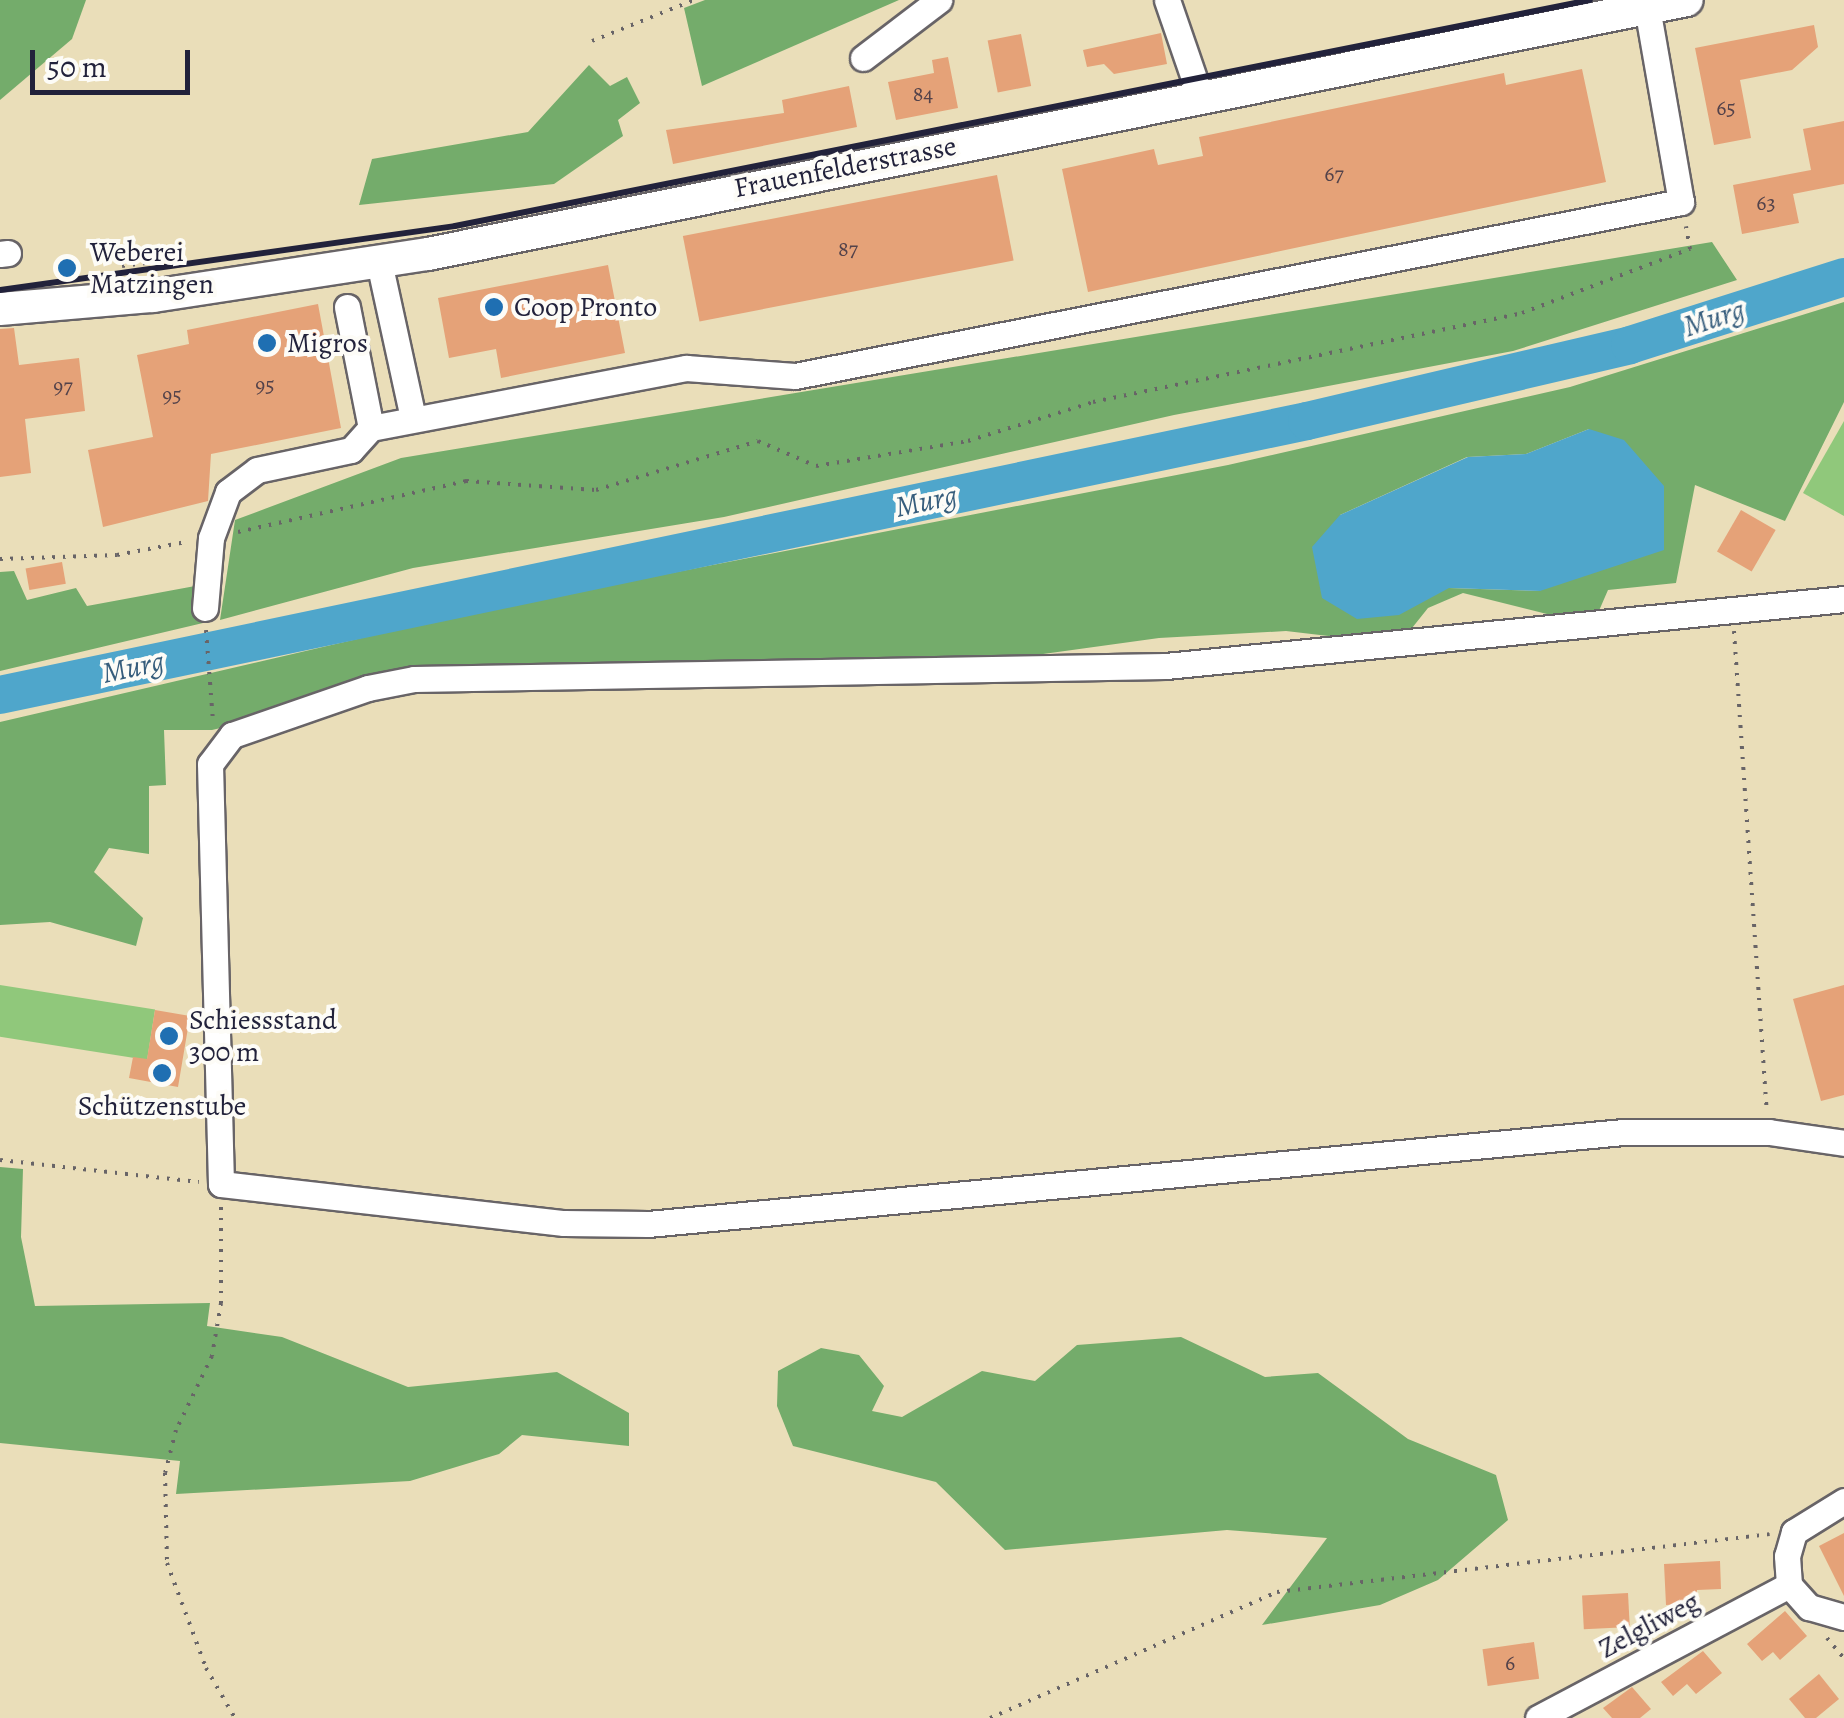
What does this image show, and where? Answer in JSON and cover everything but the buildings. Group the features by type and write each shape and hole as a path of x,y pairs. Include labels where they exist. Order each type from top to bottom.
{"main road":[{"name":"Frauenfelderstrasse","path":"0,309 153,296 378,262 1687,0"}],"street":[{"path":"863,58 939,0"},
{"path":"1168,0 1200,96"},
{"path":"205,608 211,571 210,538 228,492 258,470 351,450 371,428 686,368 796,376 1681,202 1647,8"},
{"path":"378,262 414,418"},
{"path":"347,307 371,428"},
{"path":"1844,599 1165,666 414,680 368,688 232,734 216,750 204,788 221,1184 564,1223 648,1224 1623,1132 1769,1132 1844,1143"},
{"path":"1844,1501 1794,1532 1789,1585 1809,1607 1844,1617"},
{"name":"Zelgliweg","path":"1538,1718 1789,1585"}],"path":[{"path":"592,41 694,0"},
{"path":"211,571 239,531 376,497 466,481 596,490 758,441 816,466 861,461 968,440 1094,402 1522,313 1690,249 1681,202"},
{"path":"122,266 148,262"},
{"path":"0,559 117,556 210,538"},
{"path":"205,608 210,690"},
{"path":"1732,611 1769,1132"},
{"path":"0,1160 221,1184 221,1303 212,1356 176,1430 165,1474 167,1562 206,1668 235,1718"},
{"path":"990,1718 1277,1592 1794,1532"}],"green space":[{"path":"0,0 86,0 72,39 0,100"},
{"path":"705,0 899,0 702,86 684,8"},
{"path":"589,65 610,86 627,77 640,103 618,120 623,136 554,184 359,205 372,159 528,132"},
{"path":"1712,242 1737,280 1513,351 1174,415 724,517 413,568 220,620 235,520 401,458"},
{"path":"1844,302 1844,402 1785,521 1695,485 1676,583 1608,590 1598,613 1555,616 1463,593 1428,608 1412,628 1337,637 1286,631 1159,638 935,669 476,668 212,730 164,730 166,785 149,786 149,854 109,848 94,872 143,918 136,946 50,922 0,925 0,722 486,609 1228,465 1570,387","holes":["1589,429 1540,591 1449,588 1340,515 1467,457 1526,454"]},
{"path":"1844,421 1844,516 1803,493"},
{"path":"14,571 27,600 76,588 87,606 206,584 203,623 0,671 0,572"},
{"path":"0,985 155,1010 147,1060 0,1037"},
{"path":"0,1167 23,1169 21,1237 35,1306 210,1303 207,1326 282,1337 408,1387 557,1372 629,1413 629,1446 522,1435 499,1454 410,1481 176,1494 180,1461 0,1443"},
{"path":"1181,1337 1265,1377 1318,1373 1408,1439 1496,1475 1508,1520 1438,1580 1380,1605 1262,1625 1327,1538 1227,1530 1005,1550 936,1482 793,1446 777,1406 778,1371 821,1348 859,1355 884,1386 872,1411 902,1417 982,1371 1035,1381 1077,1345"}],"water":[{"path":"1589,429 1624,440 1664,486 1664,550 1540,591 1449,588 1399,615 1357,619 1322,598 1312,547 1340,515 1468,457 1526,454"}],"waterway":[{"name":"Murg","path":"0,695 1307,421 1630,345 1844,277"}],"railway":[{"path":"0,290 455,226 1590,0"}],"place":[{"name":"Weberei Matzingen","path":"67,268"},
{"name":"Coop Pronto","path":"494,307"},
{"name":"Migros","path":"267,343"},
{"name":"Schiessstand 300 m","path":"169,1036"},
{"name":"Schützenstube","path":"162,1073"}]}
